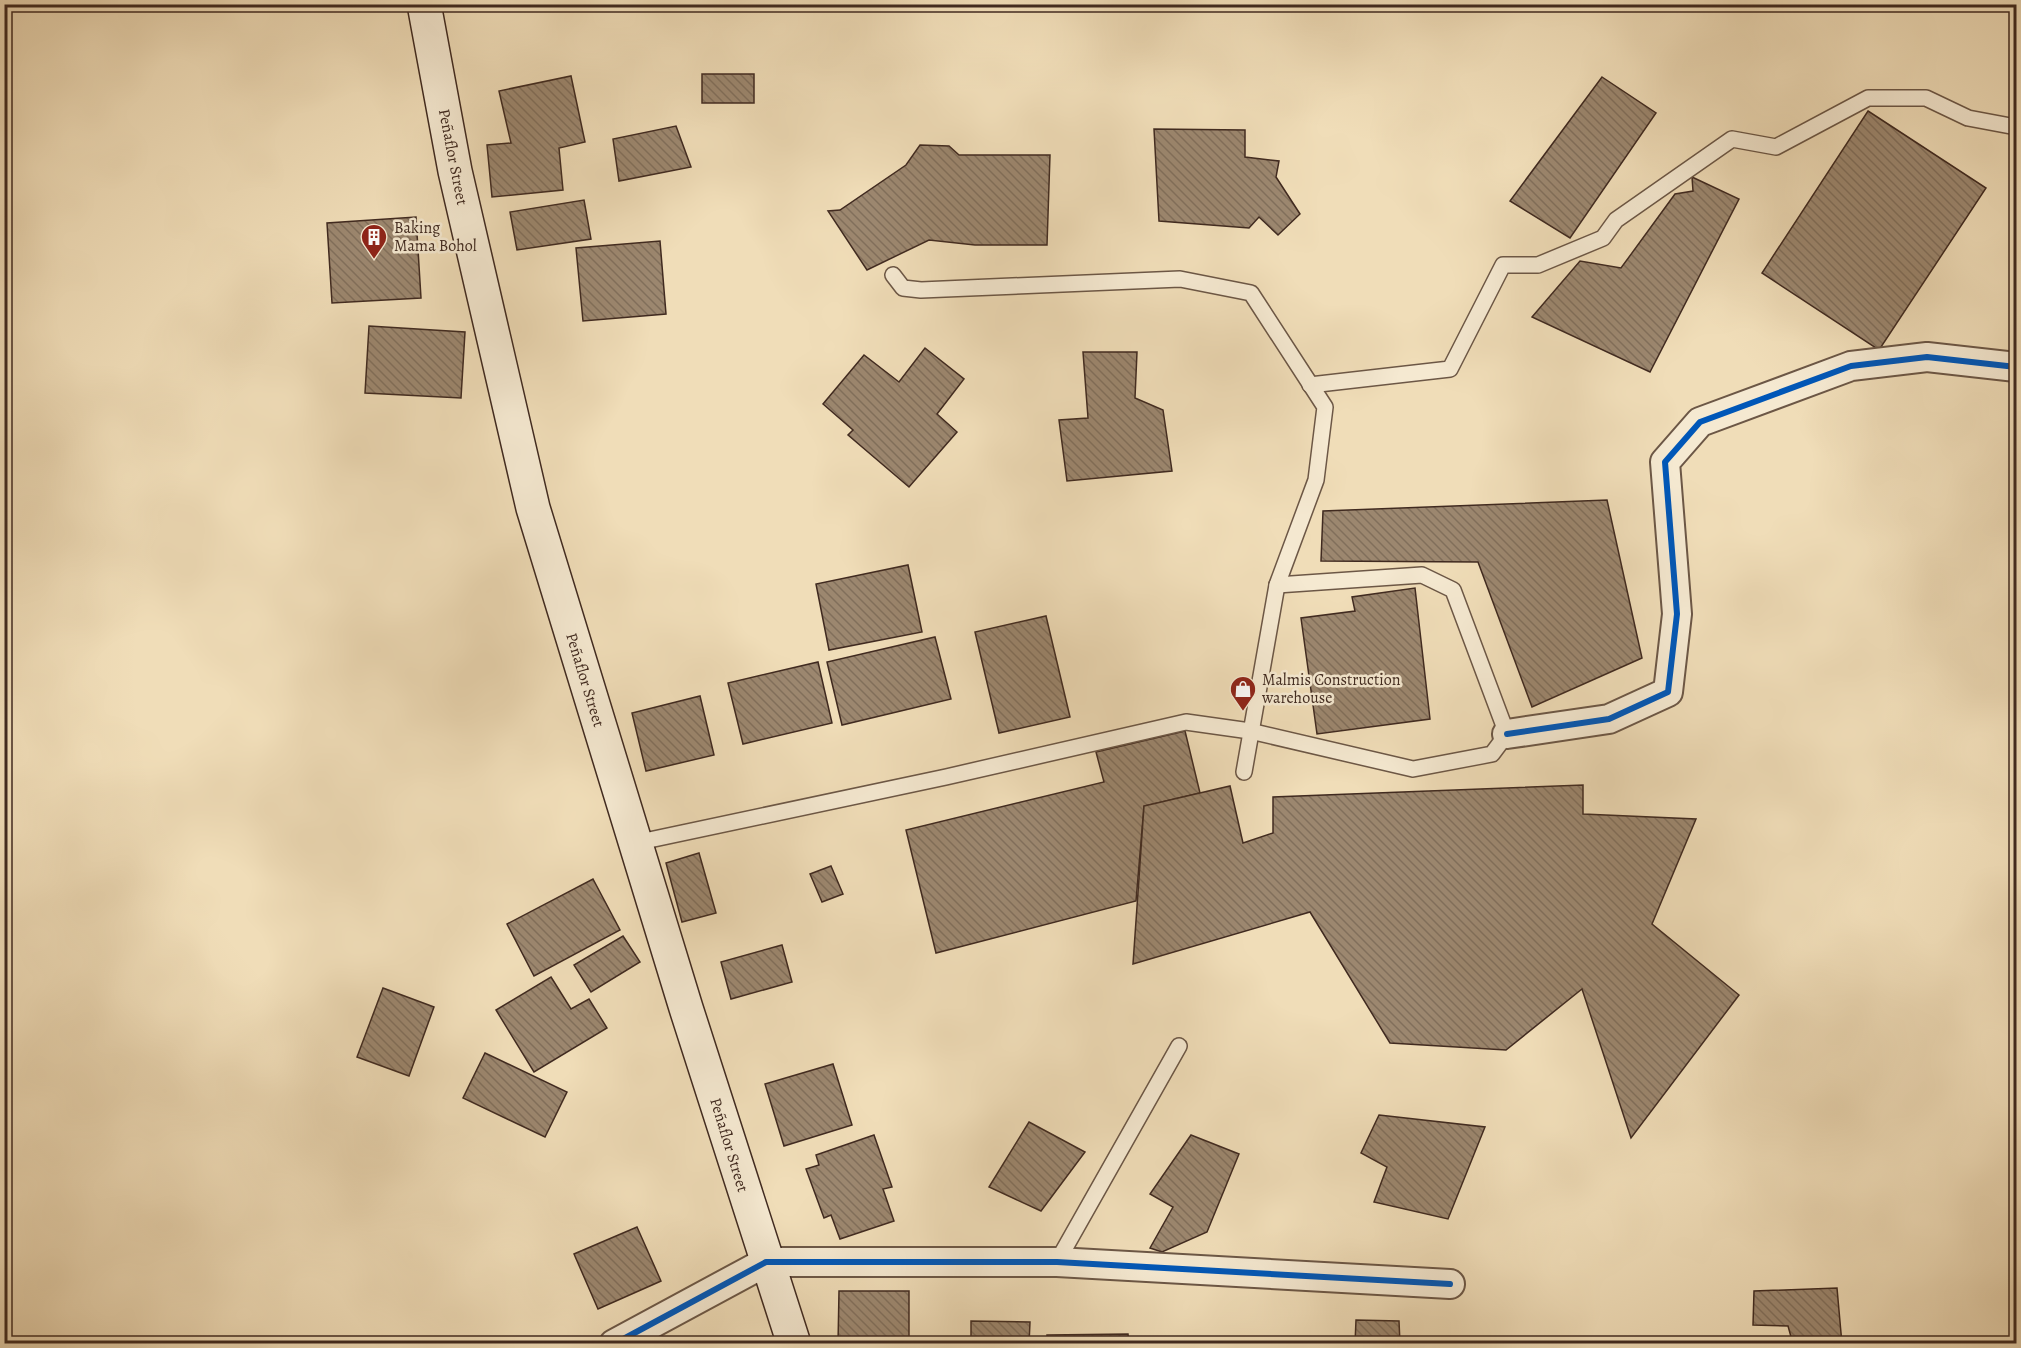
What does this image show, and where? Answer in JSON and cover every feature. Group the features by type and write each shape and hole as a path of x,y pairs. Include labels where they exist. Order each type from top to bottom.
{"main road":[{"name":"Peñaflor Street","path":"424,4 455,171 533,508 635,843 766,1262 794,1344"}],"street":[{"path":"1507,734 1609,719 1668,692 1677,614 1665,462 1700,422 1851,366 1927,357 2016,368"},
{"path":"614,1344 766,1262 1057,1262 1450,1284"}],"lane":[{"path":"1310,385 1450,369 1503,265 1538,265 1603,238 1616,220 1732,139 1776,147 1868,99 1926,98 1968,118 2016,127"},
{"path":"893,275 903,288 921,290 1180,279 1251,293 1325,407 1316,480 1277,585 1244,772"},
{"path":"635,843 946,777 1186,722 1250,732 1413,769 1492,754 1507,734 1453,590 1422,574 1277,585"},
{"path":"1057,1262 1179,1046"}],"building":[{"path":"702,74 754,74 754,103 702,103"},
{"path":"571,76 585,142 559,148 563,190 492,197 487,145 511,143 499,91"},
{"path":"1602,77 1656,113 1570,238 1510,201"},
{"path":"1868,111 1986,188 1879,350 1762,273"},
{"path":"676,126 691,167 619,181 613,139"},
{"path":"1154,129 1245,130 1245,157 1279,161 1276,177 1300,214 1278,235 1259,217 1249,228 1159,221"},
{"path":"920,145 949,146 959,155 1050,155 1047,245 975,245 929,240 867,270 828,211 840,210 906,165"},
{"path":"1692,177 1739,199 1650,372 1532,317 1580,261 1621,268 1675,194 1693,191"},
{"path":"584,200 591,239 517,250 510,212"},
{"name":"Baking Mama Bohol","path":"416,217 421,298 332,303 327,223"},
{"path":"660,241 666,314 583,321 576,248"},
{"path":"369,326 465,332 461,398 365,393"},
{"path":"925,348 964,379 937,414 957,432 909,487 848,435 853,430 823,404 864,355 899,382"},
{"path":"1083,352 1137,352 1135,398 1163,410 1172,471 1067,481 1059,420 1088,418"},
{"path":"1607,500 1642,658 1532,707 1478,562 1321,561 1323,511"},
{"path":"908,565 922,632 829,650 816,584"},
{"path":"1415,588 1430,719 1317,734 1301,618 1355,611 1352,597"},
{"path":"1046,616 1070,717 999,733 975,632"},
{"path":"935,637 951,699 842,725 827,662"},
{"path":"818,662 832,723 743,744 728,683"},
{"path":"700,696 714,755 646,771 632,713"},
{"path":"1185,731 1200,793 1144,806 1136,901 936,953 906,830 1104,782 1096,752"},
{"path":"1583,785 1583,814 1696,819 1652,924 1739,995 1631,1138 1582,989 1506,1050 1390,1043 1310,912 1133,964 1144,806 1230,786 1243,843 1273,833 1273,797"},
{"path":"699,853 716,913 682,922 666,863"},
{"path":"831,866 843,894 822,902 810,874"},
{"path":"593,879 620,930 534,976 507,924"},
{"path":"623,936 640,962 591,992 574,965"},
{"path":"782,945 792,982 731,999 721,962"},
{"path":"551,977 571,1009 589,999 607,1028 534,1072 496,1010"},
{"path":"383,988 434,1007 409,1076 357,1057"},
{"path":"485,1053 567,1092 545,1137 463,1098"},
{"path":"833,1064 852,1125 784,1146 765,1084"},
{"path":"1379,1115 1485,1127 1448,1219 1374,1202 1387,1167 1361,1153"},
{"path":"1029,1122 1085,1152 1041,1211 989,1187"},
{"path":"874,1135 892,1187 883,1189 894,1221 840,1239 831,1215 824,1218 806,1169 819,1165 816,1155"},
{"path":"1191,1135 1239,1154 1207,1232 1162,1252 1150,1248 1173,1207 1150,1194"},
{"path":"637,1227 661,1281 598,1309 574,1254"},
{"path":"1837,1288 1842,1344 1793,1344 1788,1326 1753,1325 1754,1291"},
{"path":"839,1291 909,1291 909,1344 838,1344"},
{"path":"1356,1320 1399,1321 1400,1344 1355,1344"},
{"path":"971,1321 1030,1322 1029,1344 971,1344"},
{"path":"1128,1334 1129,1344 1047,1344 1047,1335"}],"cycle path":[{"path":"1507,734 1609,719 1668,692 1677,614 1665,462 1700,422 1851,366 1927,357 2016,367"},
{"path":"614,1344 766,1262 1057,1262 1450,1284"}],"place":[{"name":"Baking Mama Bohol","path":"374,260"},
{"name":"Malmis Construction warehouse","path":"1243,712"}]}
